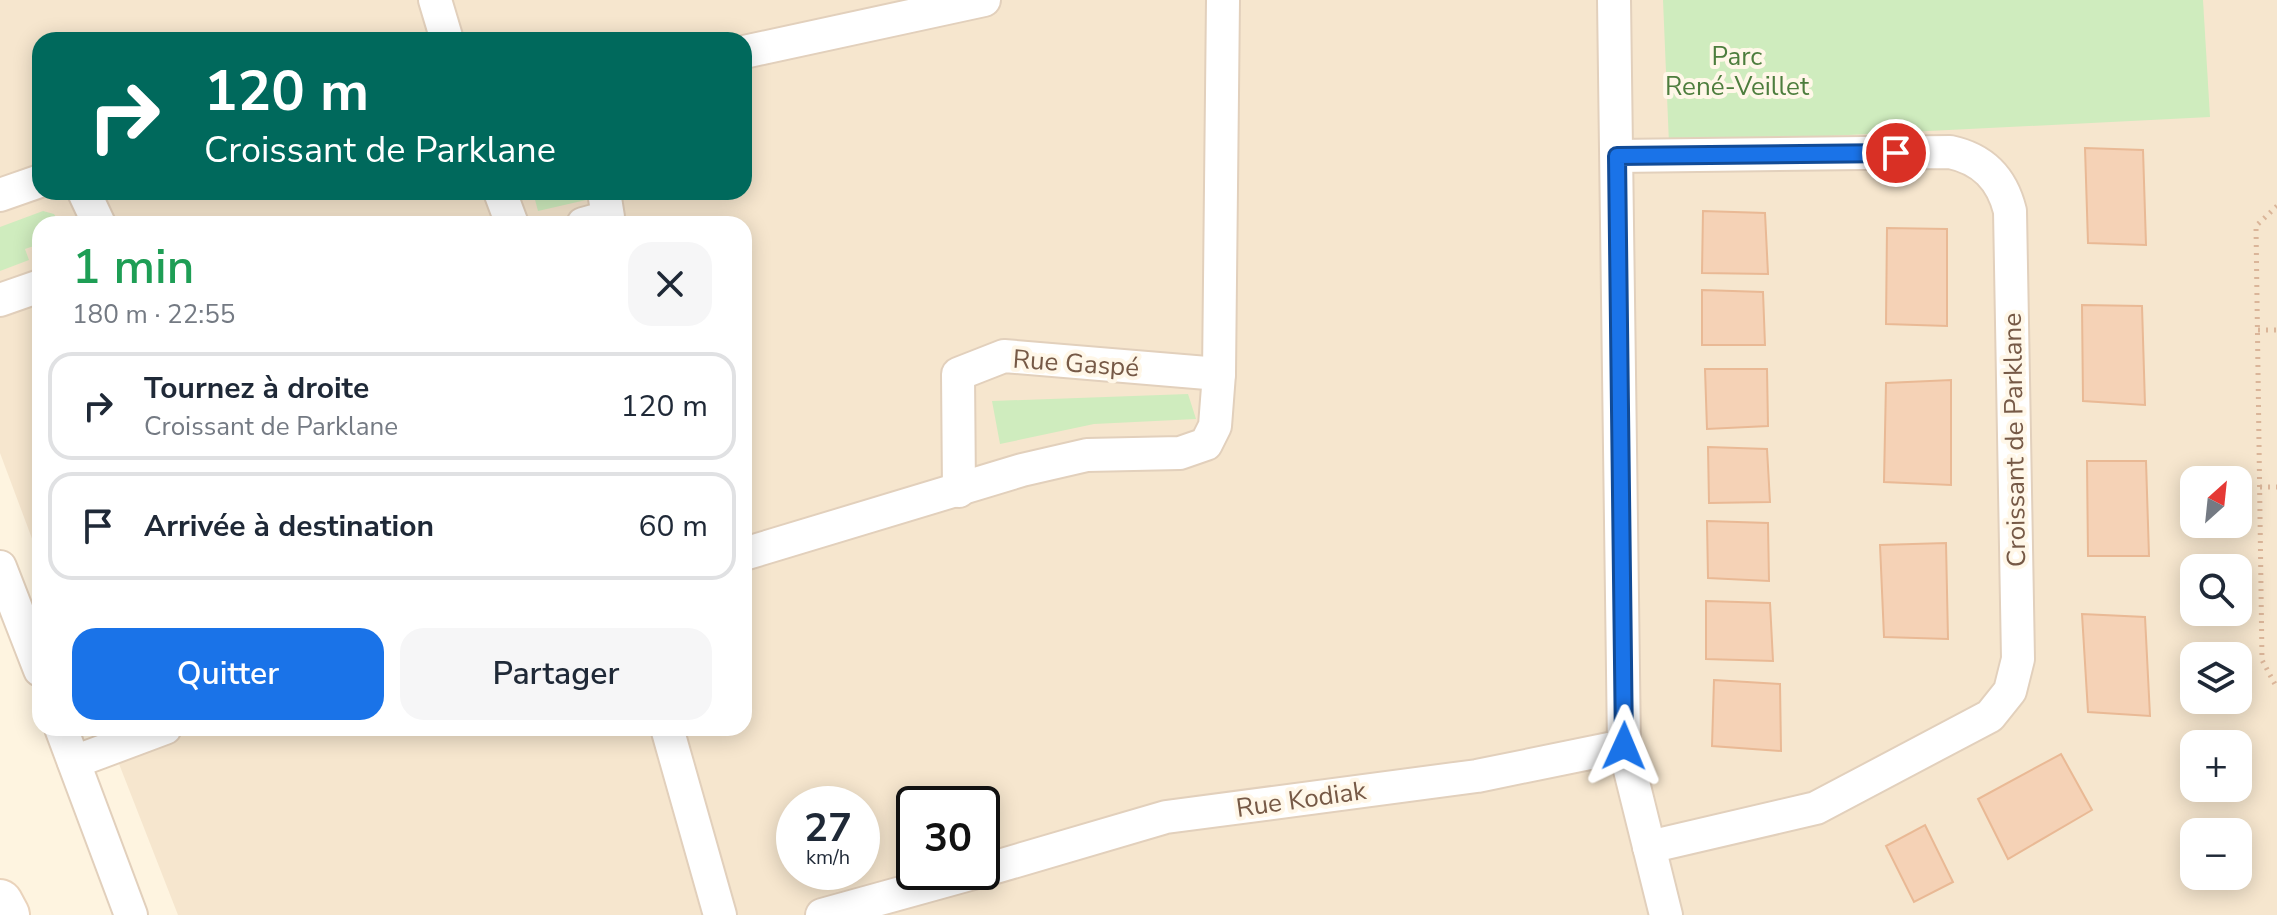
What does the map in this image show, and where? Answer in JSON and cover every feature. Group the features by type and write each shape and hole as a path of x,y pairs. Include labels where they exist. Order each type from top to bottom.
{"main road":[{"path":"0,902 7,915"}],"street":[{"path":"435,0 445,32"},
{"path":"752,50 984,0"},
{"path":"752,552 1022,470 1087,455 1180,453 1206,444 1215,426 1219,374 1223,0"},
{"path":"1614,0 1624,746 1666,915"},
{"name":"Croissant de Parklane","path":"1617,156 1950,152 1973,159 1992,174 2005,194 2010,211 2018,659 2007,697 1990,716 1816,808 1649,847"},
{"path":"0,195 32,184"},
{"path":"0,300 32,289"},
{"name":"Rue Gaspé","path":"959,491 958,374 1004,356 1219,374"},
{"path":"0,567 32,648"},
{"path":"64,736 131,915"},
{"path":"74,762 144,736"},
{"path":"669,736 720,915"},
{"name":"Rue Kodiak","path":"1000,865 1166,817 1477,776 1624,746"},
{"name":"Rue Kodiak","path":"822,915 912,890"}],"path":[{"path":"2277,206 2256,226 2262,660 2277,688"},
{"path":"2258,330 2277,330"},
{"path":"2260,487 2277,487"}],"shaded area":[{"path":"0,0 2277,0 2277,915 178,915 108,736 752,736 752,216 32,216 32,539 0,453"}],"green space":[{"name":"Parc René-Veillet","path":"1663,0 2203,0 2210,117 1669,144"},
{"path":"535,200 586,200 538,211"},
{"path":"43,211 55,216 32,216 32,247 25,249 29,260 0,271 0,227"},
{"path":"1188,394 1196,419 1094,424 1000,444 992,401"}],"building":[{"path":"2085,148 2143,150 2146,245 2088,243"},
{"path":"1703,211 1765,213 1768,274 1702,273"},
{"path":"1887,228 1947,229 1947,326 1886,324"},
{"path":"1702,290 1763,292 1765,345 1702,345"},
{"path":"2082,305 2142,306 2145,405 2083,401"},
{"path":"1705,369 1767,369 1768,426 1707,429"},
{"path":"1951,380 1951,485 1884,482 1886,383"},
{"path":"1708,447 1767,449 1770,502 1709,503"},
{"path":"2087,461 2146,461 2149,556 2088,556"},
{"path":"1707,521 1768,523 1769,581 1708,578"},
{"path":"1946,543 1948,639 1884,637 1880,545"},
{"path":"1706,601 1770,603 1773,661 1706,659"},
{"path":"2082,614 2145,617 2150,716 2088,712"},
{"path":"1714,680 1780,684 1781,751 1712,746"},
{"path":"2061,754 2092,810 2008,859 1978,799"},
{"path":"1925,825 1953,882 1914,902 1886,846"}],"route":[{"path":"1624,746 1617,156 1896,153"}]}
